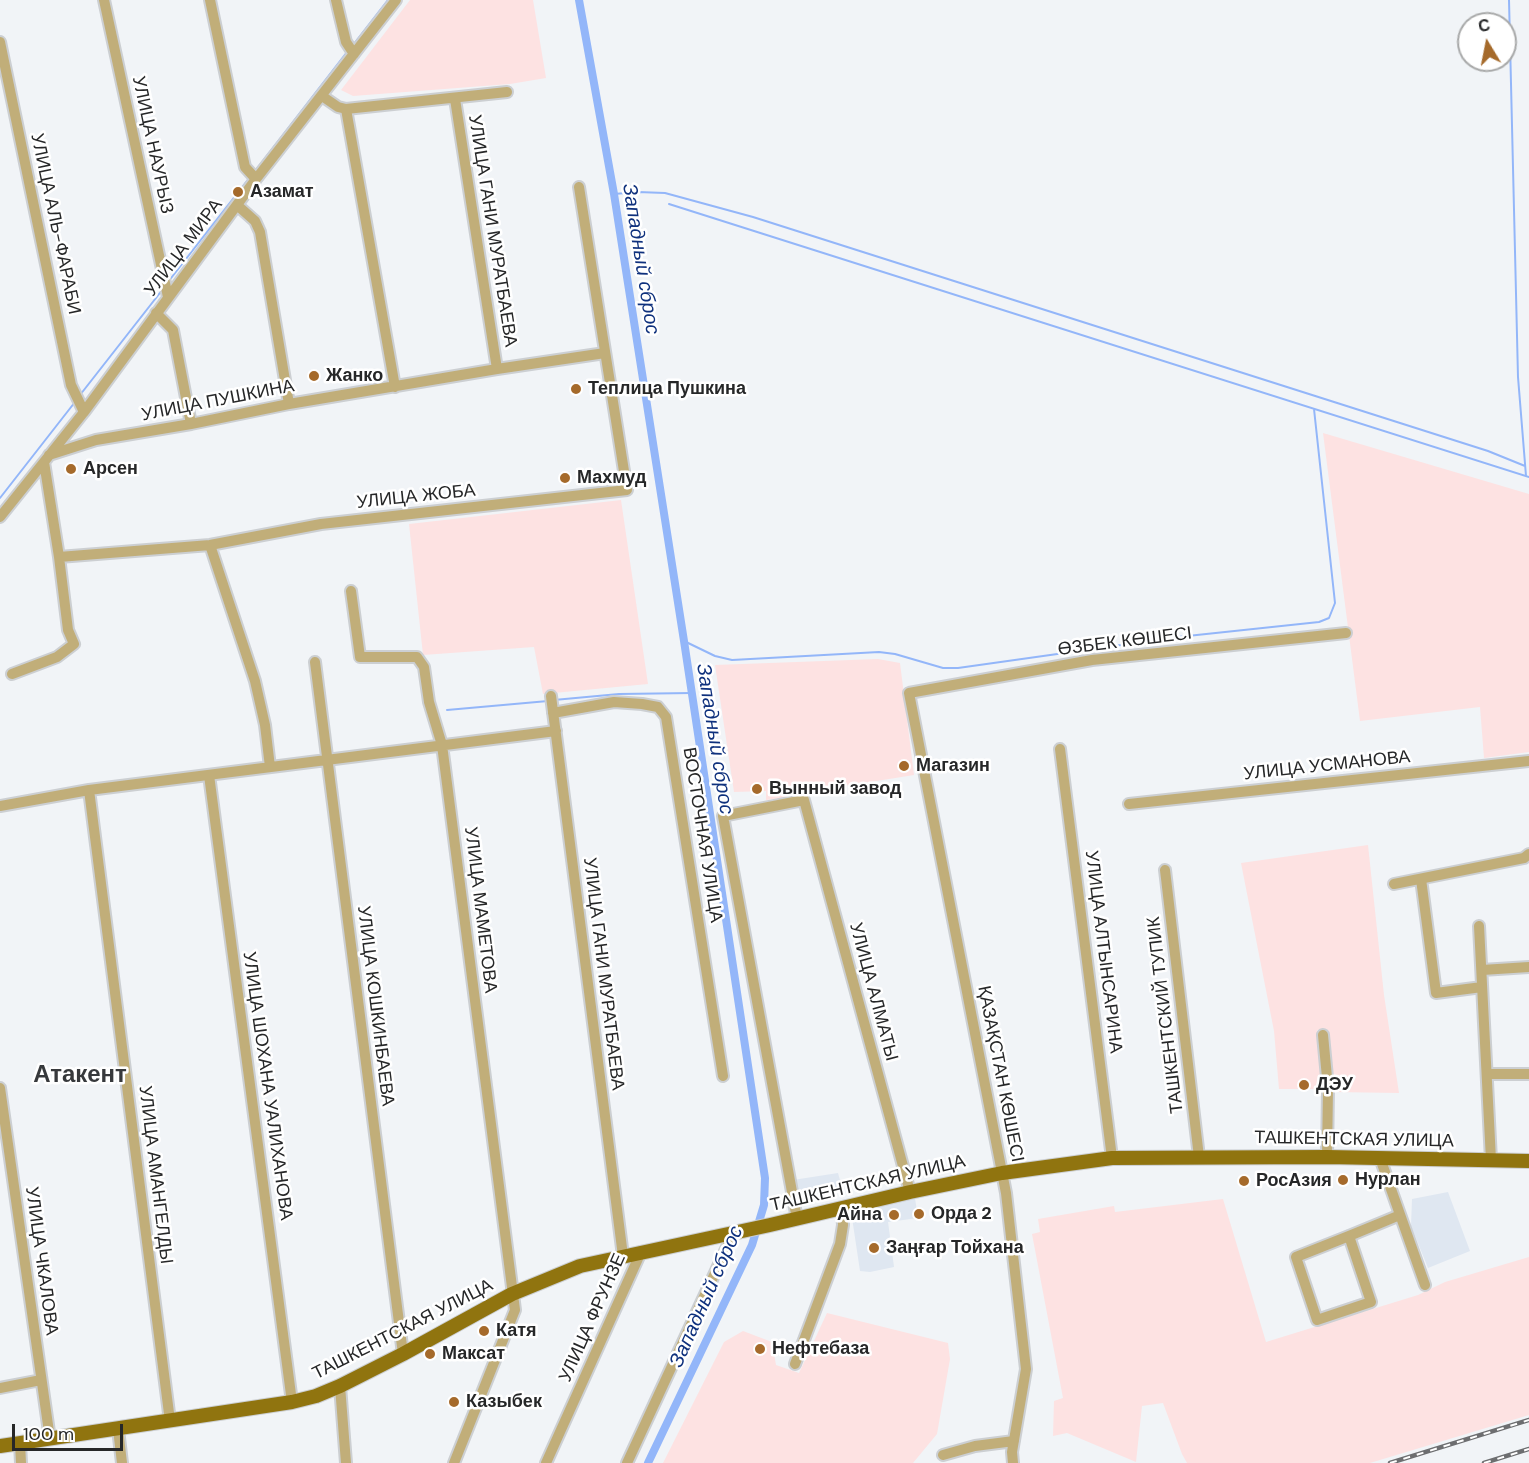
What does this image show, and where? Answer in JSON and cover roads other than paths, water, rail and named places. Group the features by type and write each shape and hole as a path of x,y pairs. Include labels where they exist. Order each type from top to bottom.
{"main road":[{"name":"ТАШКЕНТСКАЯ УЛИЦА","path":"0,1446 292,1402 316,1396 403,1354 512,1294 580,1266 1002,1173 1113,1158 1327,1157 1529,1161"}],"street":[{"name":"УЛИЦА НАУРЫЗ","path":"104,0 168,297"},
{"path":"210,0 245,167 256,179"},
{"path":"336,0 346,42 354,54"},
{"name":"УЛИЦА МИРА","path":"0,517 84,412 256,179 396,0"},
{"name":"УЛИЦА АЛЬ-ФАРАБИ","path":"0,42 71,385 84,412"},
{"path":"322,96 338,107 346,109 507,92"},
{"name":"УЛИЦА ГАНИ МУРАТБАЕВА","path":"455,99 497,369"},
{"path":"346,109 395,387"},
{"path":"579,188 605,353"},
{"path":"237,206 255,221 260,232 289,404"},
{"path":"156,313 173,330 191,424"},
{"name":"УЛИЦА ПУШКИНА","path":"47,459 96,440 289,404 605,353"},
{"name":"УЛИЦА ЖОБА","path":"59,557 210,545 321,524 627,490 605,353"},
{"path":"12,674 57,657 74,644 68,630 47,459"},
{"path":"210,545 255,681 266,725 270,767"},
{"name":"УЛИЦА МАМЕТОВА","path":"351,591 360,657 417,657 424,667 429,702 442,745 515,1310 454,1463"},
{"name":"ӨЗБЕК КӨШЕСІ","path":"909,693 1092,660 1346,633"},
{"name":"УЛИЦА КОШКИНБАЕВА","path":"315,662 403,1354"},
{"name":"ҚАЗАҚСТАН КӨШЕСІ","path":"909,693 1002,1173 1026,1369 1012,1452 1013,1463"},
{"name":"УЛИЦА ГАНИ МУРАТБАЕВА","path":"551,696 623,1256"},
{"name":"ВОСТОЧНАЯ УЛИЦА","path":"553,713 614,702 658,707 666,717 723,1076"},
{"path":"0,806 89,790 555,731"},
{"name":"УЛИЦА АЛТЫНСАРИНА","path":"1060,749 1113,1158"},
{"name":"УЛИЦА УСМАНОВА","path":"1129,804 1529,761"},
{"name":"УЛИЦА ШОХАНА УАЛИХАНОВА","path":"209,775 292,1402"},
{"name":"УЛИЦА АМАНГЕЛДЫ","path":"89,790 170,1421"},
{"name":"ВОСТОЧНАЯ УЛИЦА","path":"797,1219 723,816 804,800"},
{"name":"УЛИЦА АЛМАТЫ","path":"804,800 910,1192"},
{"path":"1394,884 1524,858 1529,854"},
{"name":"ТАШКЕНТСКИЙ ТУПИК","path":"1165,870 1199,1157"},
{"path":"1421,879 1436,993 1482,987"},
{"path":"1479,926 1491,1160"},
{"path":"1482,970 1529,967"},
{"path":"1323,1035 1328,1088 1327,1157"},
{"path":"1487,1074 1529,1074"},
{"name":"УЛИЦА ЧКАЛОВА","path":"0,1088 50,1439"},
{"path":"1380,1158 1425,1285"},
{"path":"795,1364 840,1244 843,1225 842,1208"},
{"path":"1349,1236 1371,1302 1317,1320 1296,1257 1401,1215"},
{"path":"627,1463 740,1231"},
{"name":"УЛИЦА ФРУНЗЕ","path":"546,1463 641,1252"},
{"path":"0,1388 41,1380"},
{"path":"340,1386 346,1463"},
{"path":"118,1429 122,1463"},
{"path":"943,1455 975,1446 1014,1440"},
{"path":"20,1443 21,1463"}],"waterway":[{"path":"353,45 388,0"},
{"name":"Западный сброс","path":"579,0 614,194 765,1178 764,1205 752,1245 648,1463"},
{"path":"1509,0 1518,377 1526,476"},
{"path":"255,171 347,52"},
{"path":"168,282 250,177"},
{"path":"614,194 665,193 753,217 1488,451 1525,466"},
{"path":"669,204 1529,477"},
{"path":"80,395 163,289"},
{"path":"0,498 75,402"},
{"path":"684,641 715,656 732,660 879,652 895,654 943,668 958,668 1178,637 1319,622 1329,618 1335,603 1314,409"},
{"path":"554,700 619,694 692,693"},
{"path":"447,710 548,701"}],"railway":[{"path":"1390,1463 1529,1420"},
{"path":"1484,1463 1529,1449"}],"place":[{"name":"Азамат","path":"238,192"},
{"name":"Жанко","path":"314,376"},
{"name":"Теплица Пушкина","path":"576,389"},
{"name":"Арсен","path":"71,469"},
{"name":"Махмуд","path":"565,478"},
{"name":"Магазин","path":"904,766"},
{"name":"Вынный завод","path":"757,789"},
{"name":"ДЭУ","path":"1304,1085"},
{"name":"Нурлан","path":"1343,1180"},
{"name":"РосАзия","path":"1244,1181"},
{"name":"Орда 2","path":"919,1214"},
{"name":"Айна","path":"894,1215"},
{"name":"Заңғар Тойхана","path":"874,1248"},
{"name":"Катя","path":"484,1331"},
{"name":"Нефтебаза","path":"760,1349"},
{"name":"Максат","path":"430,1354"},
{"name":"Казыбек","path":"454,1402"}],"district":[{"name":"Атакент","path":"80,1076"}]}
